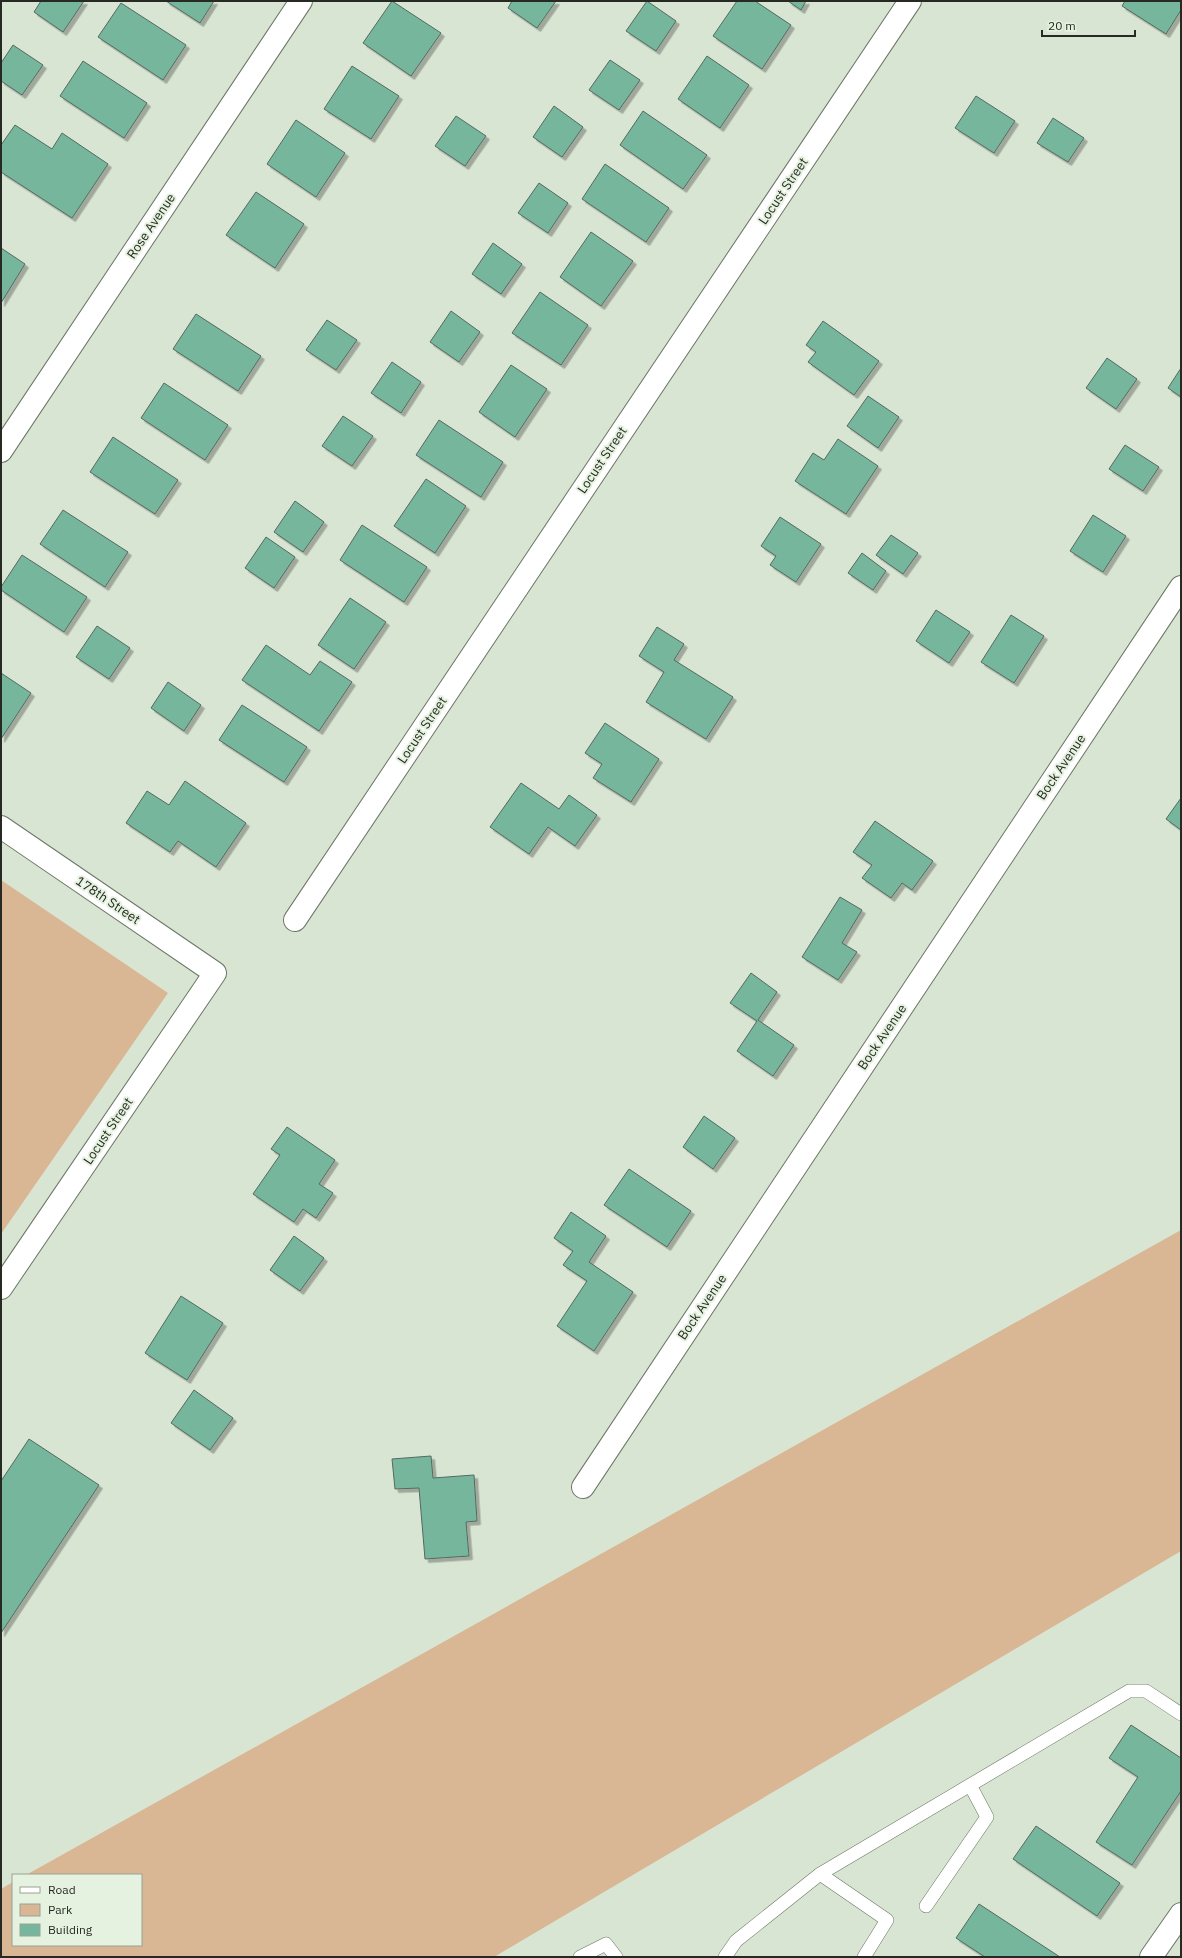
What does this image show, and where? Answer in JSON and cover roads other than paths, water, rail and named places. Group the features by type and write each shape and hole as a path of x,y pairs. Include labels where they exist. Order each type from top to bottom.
{"street":[{"name":"Rose Avenue","path":"1,451 301,1"},
{"name":"Locust Street","path":"295,920 910,1"},
{"name":"Bock Avenue","path":"582,1487 1181,587"},
{"name":"178th Street","path":"1,826 214,973"},
{"name":"Locust Street","path":"1,1288 214,973"},
{"path":"1151,1957 1181,1914"}],"lane":[{"path":"725,1957 736,1941 820,1874 1129,1690 1146,1691 1181,1714"},
{"path":"926,1906 987,1817 970,1785"},
{"path":"820,1874 887,1920 864,1957"},
{"path":"580,1957 606,1944 616,1957"}]}
